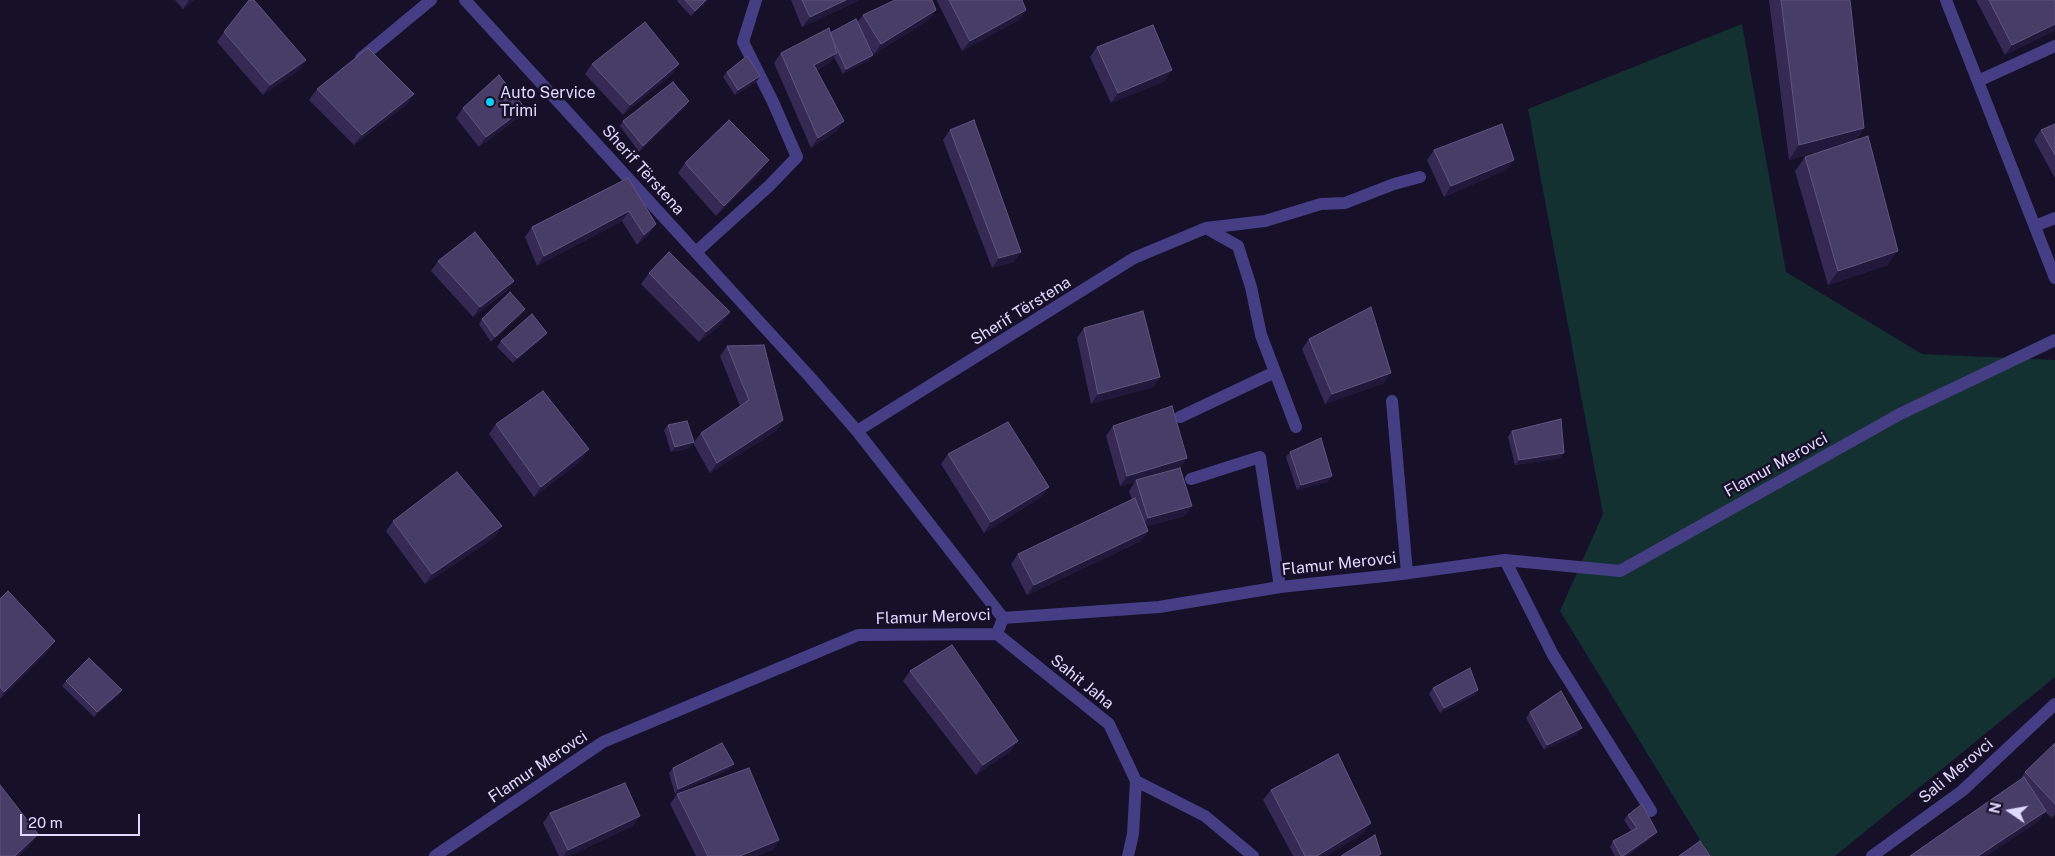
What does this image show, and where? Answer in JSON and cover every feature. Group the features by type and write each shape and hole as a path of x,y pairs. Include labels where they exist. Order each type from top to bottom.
{"street":[{"path":"361,58 431,0"},
{"name":"Sherif Tërstena","path":"465,0 857,431 1004,618"},
{"path":"696,252 769,186 797,157 774,102 743,42 756,0"},
{"path":"1946,0 2055,278"},
{"path":"1978,81 2055,46"},
{"name":"Sherif Tërstena","path":"857,431 1134,258 1206,228 1265,221 1321,204 1345,203 1394,184 1420,177"},
{"path":"2035,226 2055,218"},
{"path":"1206,228 1238,246 1251,287 1261,335 1296,427"},
{"name":"Flamur Merovci","path":"436,856 603,742 858,635 997,634 1004,618 1159,607 1280,587 1505,560 1620,572 1900,414 2055,340"},
{"path":"1180,417 1275,372"},
{"path":"1392,402 1407,573"},
{"path":"1191,479 1260,457 1280,587"},
{"path":"1505,560 1553,654 1651,811"},
{"name":"Sahit Jaha","path":"997,634 1109,724 1136,781 1133,834 1128,856"},
{"name":"Sali Merovci","path":"1872,856 1962,791 2055,704"},
{"path":"1136,781 1205,816 1253,856"}],"green space":[{"path":"1742,24 1786,272 1922,354 2055,360 2055,677 1835,856 1710,856 1560,611 1603,514 1528,109"}],"building":[{"path":"249,0 254,0 306,60 270,85 224,32"},
{"path":"685,0 706,0 695,11"},
{"path":"802,0 846,0 810,17"},
{"path":"895,0 932,0 936,10 881,44 863,15"},
{"path":"949,0 1022,0 1026,10 970,41"},
{"path":"1781,0 1850,0 1864,128 1799,145"},
{"path":"1989,0 2054,0 2055,24 2012,45"},
{"path":"856,19 873,55 846,69 830,33"},
{"path":"645,22 679,64 630,105 592,64"},
{"path":"1153,25 1172,70 1118,93 1097,47"},
{"path":"829,28 837,53 814,65 844,121 818,138 781,53"},
{"path":"368,48 414,94 362,135 317,89"},
{"path":"747,56 760,76 738,90 727,72"},
{"name":"Auto Service Trimi","path":"499,75 525,108 486,137 463,108"},
{"path":"673,82 689,101 643,146 623,121"},
{"path":"729,120 769,160 724,206 685,163"},
{"path":"974,120 1021,252 999,258 950,130"},
{"path":"1502,124 1514,160 1451,186 1434,150"},
{"path":"2055,124 2055,155 2041,130"},
{"path":"1868,136 1898,251 1838,271 1805,157"},
{"path":"628,178 656,224 644,235 629,211 544,256 532,227"},
{"path":"475,232 514,281 480,307 438,261"},
{"path":"669,252 730,312 706,332 649,273"},
{"path":"510,292 525,309 495,337 482,319"},
{"path":"1371,307 1391,373 1332,394 1309,339"},
{"path":"1143,311 1160,377 1098,394 1084,328"},
{"path":"532,314 547,333 517,358 501,341"},
{"path":"764,345 783,420 717,463 701,433 749,400 727,346"},
{"path":"543,391 589,449 541,487 496,424"},
{"path":"1172,406 1187,458 1127,476 1113,426"},
{"path":"1561,419 1564,453 1519,460 1512,431"},
{"path":"687,421 694,442 675,447 668,425"},
{"path":"1008,422 1049,487 991,522 948,454"},
{"path":"1321,438 1332,476 1301,485 1290,452"},
{"path":"1180,468 1192,506 1148,518 1136,480"},
{"path":"457,472 502,526 432,574 393,521"},
{"path":"1135,498 1148,531 1034,585 1018,554"},
{"path":"8,591 55,641 4,692 0,687 0,599"},
{"path":"952,645 1018,741 983,765 910,671"},
{"path":"89,658 122,690 97,712 66,681"},
{"path":"1470,668 1478,690 1444,708 1433,688"},
{"path":"1561,691 1582,728 1547,745 1530,712"},
{"path":"722,743 734,764 678,789 673,768"},
{"path":"2055,743 2055,804 2025,772"},
{"path":"1338,754 1371,823 1317,856 1305,856 1271,790"},
{"path":"749,768 779,840 740,856 708,856 677,794"},
{"path":"2024,777 2046,811 1978,856 1910,856"},
{"path":"625,783 640,816 568,850 550,813"},
{"path":"0,785 38,834 15,856 0,856"},
{"path":"1642,804 1657,832 1621,856 1613,841 1637,828 1628,815"},
{"path":"1375,835 1381,854 1378,856 1341,856"},
{"path":"1700,841 1710,856 1679,856"}],"place":[{"name":"Auto Service Trimi","path":"490,102"}]}
